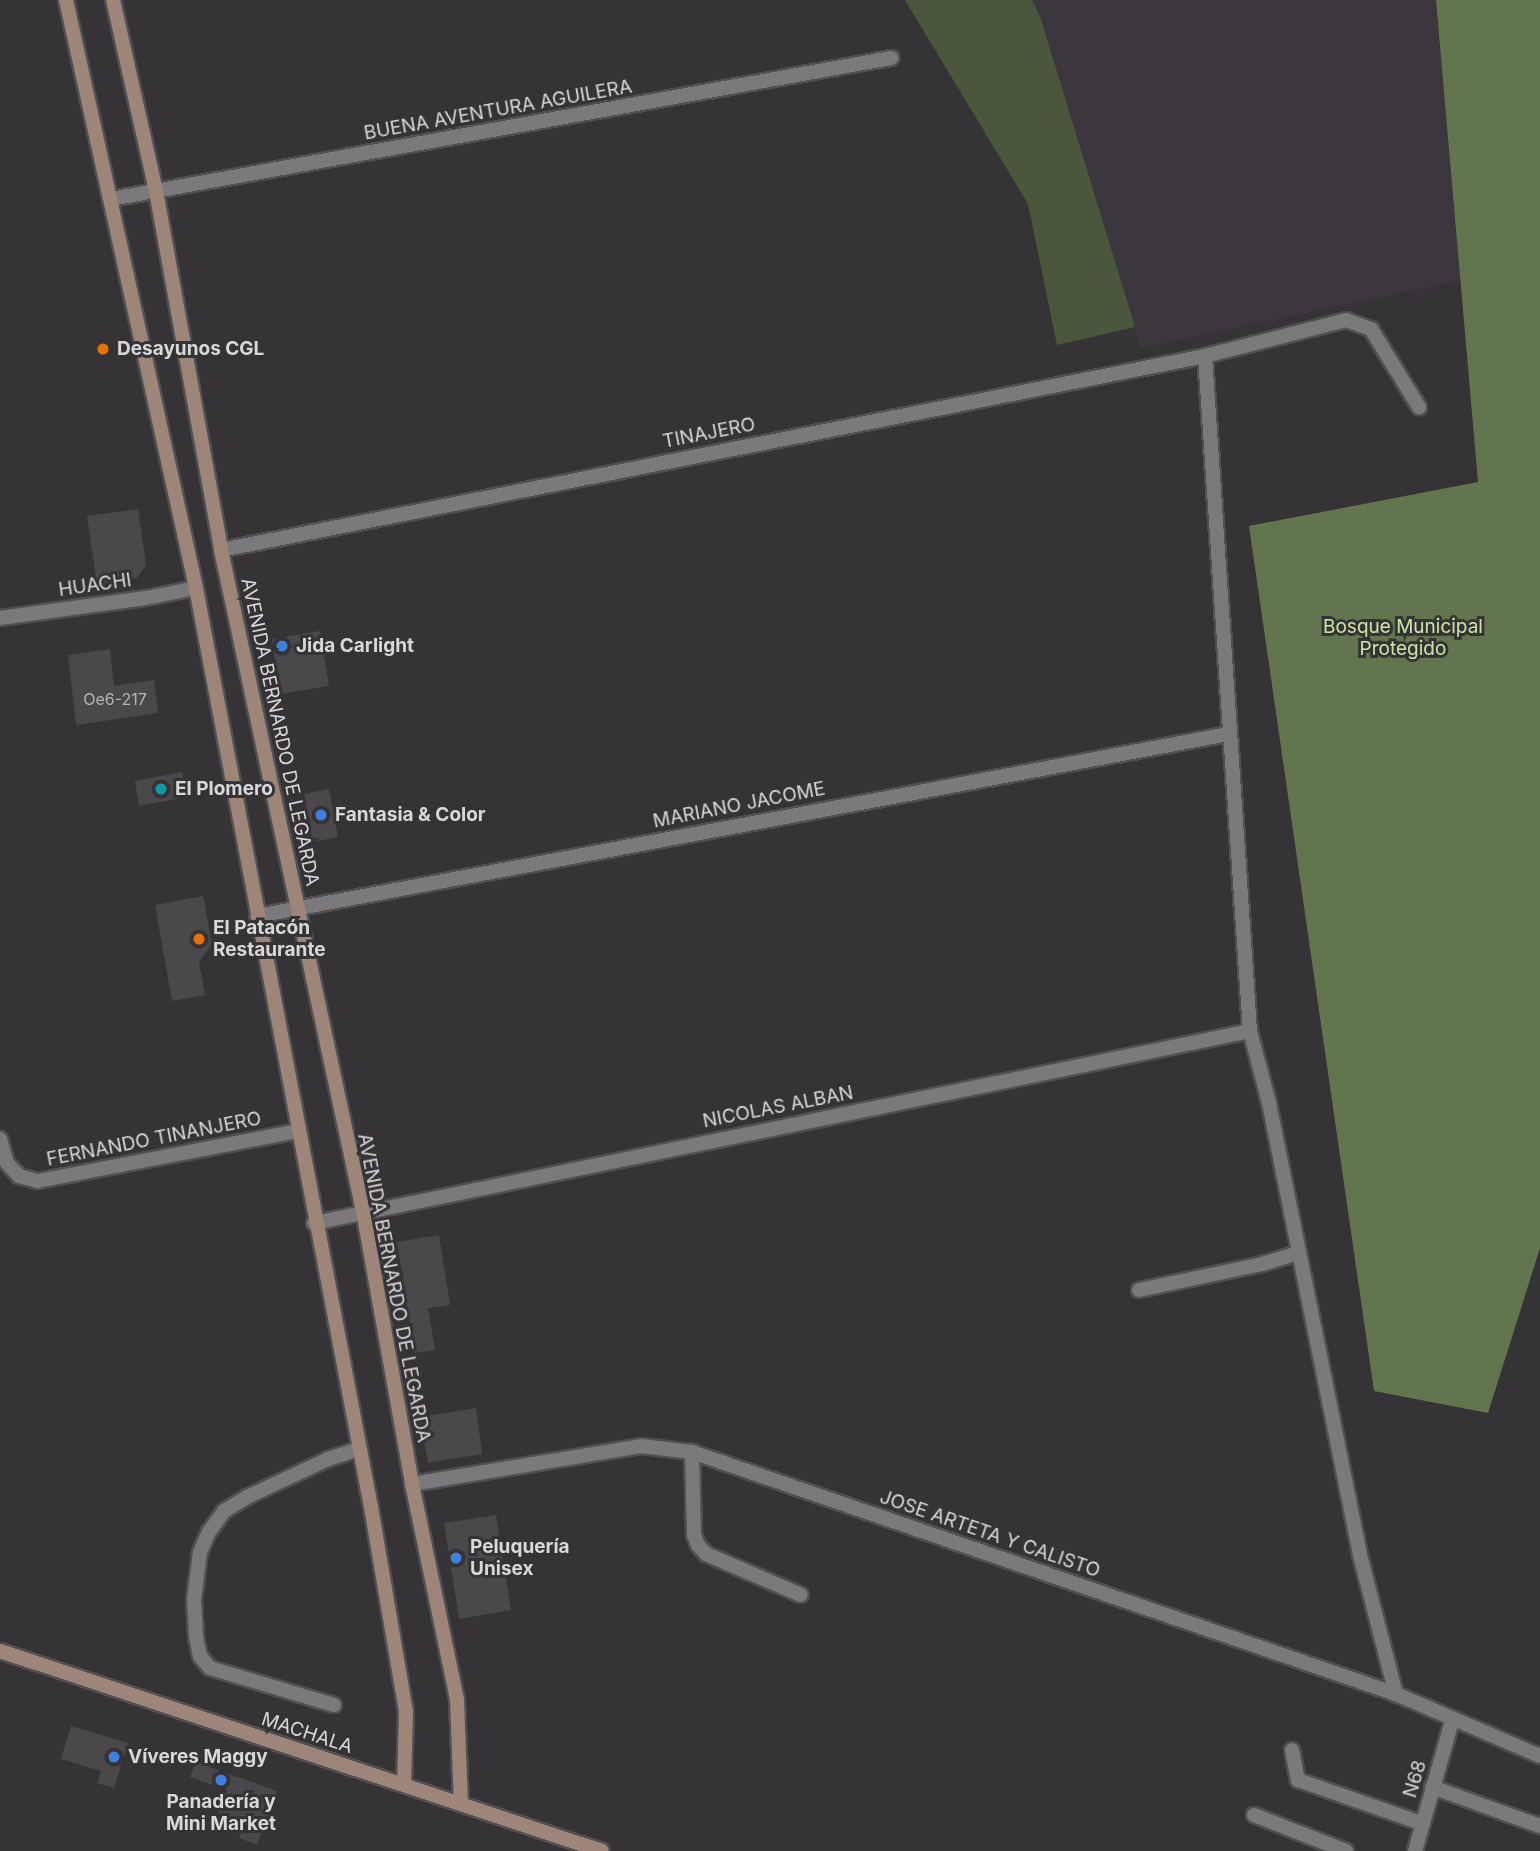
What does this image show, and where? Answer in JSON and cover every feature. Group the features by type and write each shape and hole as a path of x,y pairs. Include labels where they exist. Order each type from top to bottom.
{"street":[{"path":"66,0 195,588 359,1448 406,1711 404,1785"},
{"name":"AVENIDA BERNARDO DE LEGARDA","path":"113,0 156,191 221,550 363,1211 412,1485 457,1700 461,1804"},
{"name":"BUENA AVENTURA AGUILERA","path":"111,199 891,58"},
{"name":"TINAJERO","path":"221,550 1205,356 1346,320 1371,329 1419,407"},
{"path":"1205,356 1250,1031 1269,1103 1360,1555 1396,1695"},
{"name":"HUACHI","path":"0,618 146,598 195,588"},
{"name":"MARIANO JACOME","path":"257,916 1229,734"},
{"name":"NICOLAS ALBAN","path":"314,1223 1250,1031"},
{"name":"FERNANDO TINANJERO","path":"0,1139 7,1163 19,1176 38,1181 297,1131"},
{"path":"1139,1290 1262,1264 1298,1253"},
{"name":"JOSE ARTETA Y CALISTO","path":"412,1485 642,1446 692,1452 1396,1695 1540,1756"},
{"path":"334,1705 210,1668 200,1656 194,1601 201,1552 209,1532 224,1511 328,1458 359,1448"},
{"path":"692,1452 694,1535 698,1545 706,1554 801,1595"},
{"name":"MACHALA","path":"0,1651 602,1851"},
{"name":"N68","path":"1415,1851 1453,1718"},
{"path":"1292,1750 1298,1780 1422,1823"},
{"path":"1432,1787 1540,1826"},
{"path":"1254,1815 1346,1851"}],"shaded area":[{"path":"1032,0 1452,0 1501,272 1141,348 1040,16"}],"green space":[{"path":"905,0 1032,0 1040,16 1135,327 1057,345 1028,204"},
{"name":"Bosque Municipal Protegido","path":"1436,0 1540,0 1540,1248 1488,1413 1374,1391 1249,526 1478,482"}],"building":[{"path":"138,509 146,565 137,578 97,584 87,516"},
{"path":"320,631 329,686 280,694 272,639"},
{"path":"110,649 114,686 154,680 158,713 76,725 68,655"},
{"name":"El Plomero","path":"182,772 187,797 139,806 135,781"},
{"name":"Fantasia & Color","path":"329,789 338,837 313,842 304,794"},
{"path":"203,896 212,944 199,962 205,995 172,1001 155,905"},
{"path":"439,1235 450,1305 428,1308 435,1350 415,1353 397,1242"},
{"path":"476,1408 482,1454 428,1463 420,1417"},
{"path":"496,1515 511,1610 459,1619 444,1523"},
{"path":"71,1726 128,1743 114,1788 97,1783 101,1771 61,1759"},
{"path":"196,1762 277,1791 257,1845 239,1838 244,1823 218,1813 227,1790 190,1777"}],"place":[{"name":"Desayunos CGL","path":"103,349"},
{"name":"Jida Carlight","path":"282,646"},
{"name":"El Plomero","path":"161,789"},
{"name":"Fantasia & Color","path":"321,815"},
{"name":"El Patacón Restaurante","path":"199,939"},
{"name":"Peluquería Unisex","path":"456,1558"},
{"name":"Víveres Maggy","path":"114,1757"},
{"name":"Panadería y Mini Market","path":"221,1780"}]}
